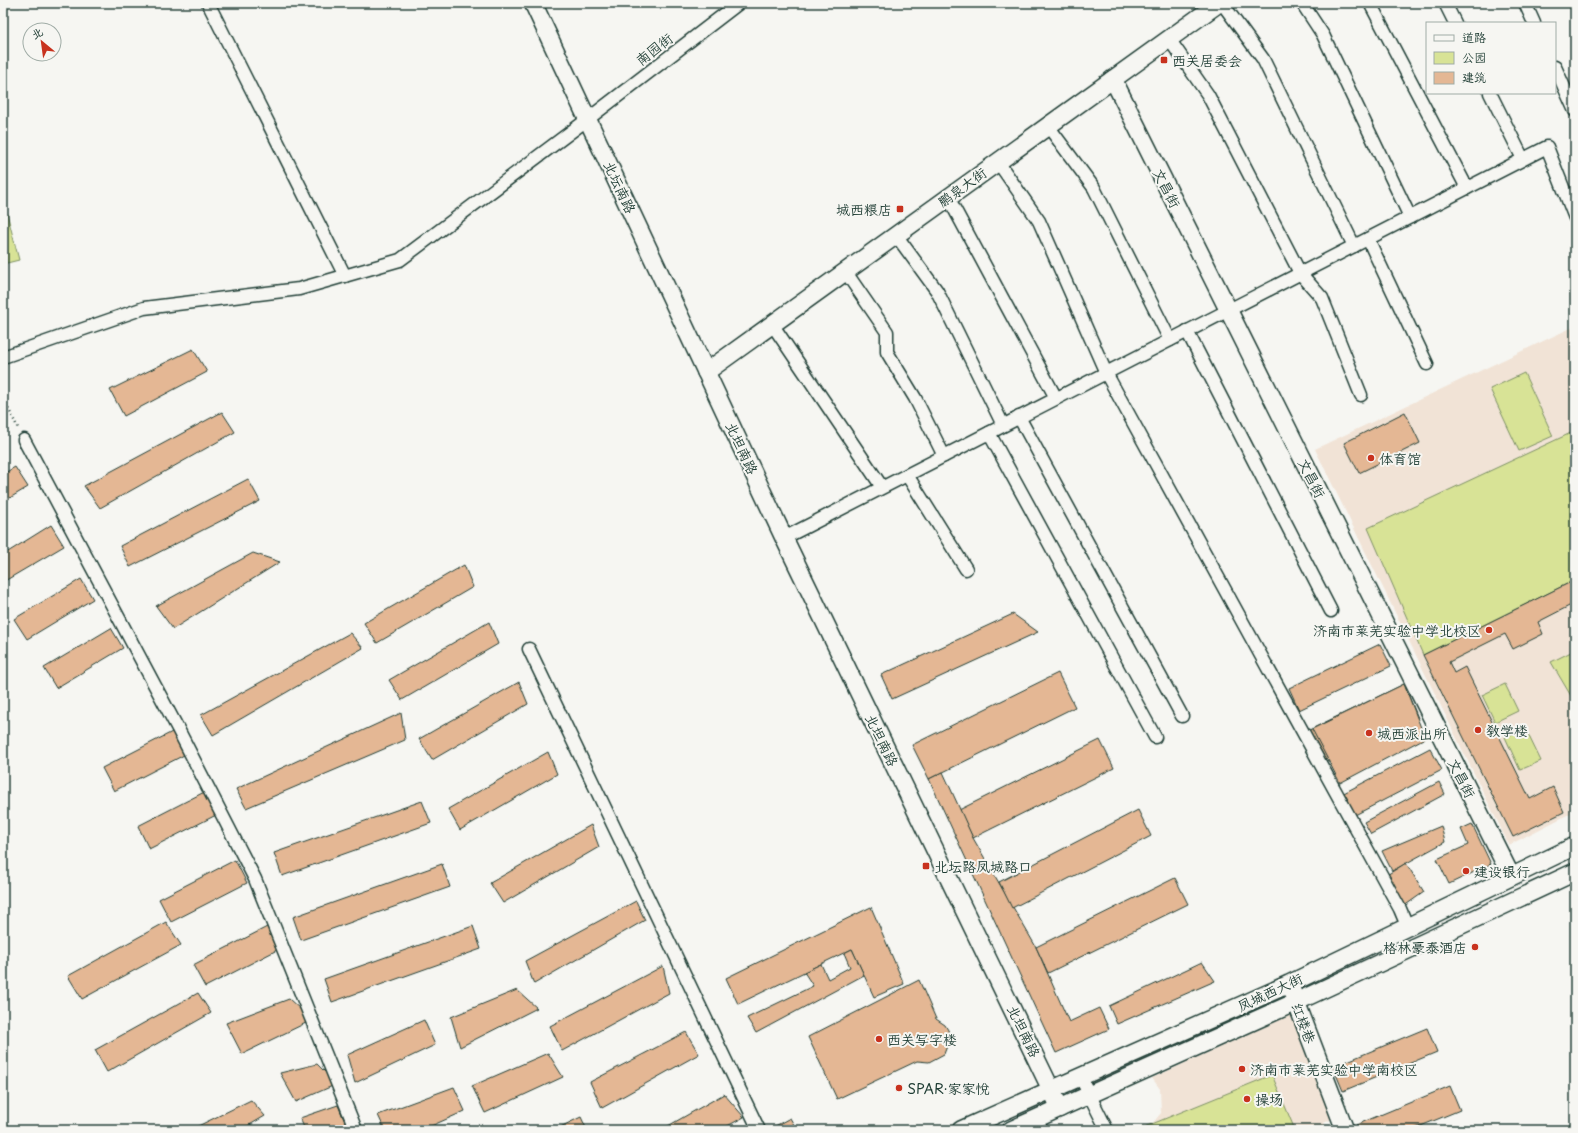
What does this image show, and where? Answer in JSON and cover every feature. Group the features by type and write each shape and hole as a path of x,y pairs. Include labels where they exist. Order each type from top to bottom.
{"main road":[{"name":"北坛南路","path":"533,3 706,372"},
{"name":"鹏泉大街","path":"706,372 948,197 1221,3"},
{"name":"文昌街","path":"1113,79 1511,876"},
{"name":"北坦南路","path":"706,372 784,538 1052,1088 1060,1108"},
{"name":"凤城西大街","path":"961,1130 1052,1088 1081,1078 1289,984 1408,928 1511,876 1575,846"},
{"name":"凤城西大街","path":"1010,1130 1296,1002 1575,872"},
{"name":"红楼巷","path":"1289,984 1345,1130"}],"street":[{"path":"208,3 345,276"},
{"name":"南园街","path":"3,357 144,308 299,289 400,260 588,119 738,3"},
{"path":"1221,3 1263,59 1354,246"},
{"path":"1302,3 1323,35 1410,217"},
{"path":"1370,3 1467,188"},
{"path":"1445,3 1454,22"},
{"path":"1525,3 1534,22"},
{"path":"1169,39 1208,95 1300,273 1322,298 1361,395"},
{"path":"1556,70 1575,111"},
{"path":"1490,94 1523,159"},
{"path":"1048,126 1094,188 1170,340"},
{"path":"784,538 1547,147 1575,218"},
{"path":"998,162 1039,221 1106,373 1393,896 1408,928"},
{"path":"948,197 1056,398"},
{"path":"896,235 937,292 1003,425"},
{"path":"1368,239 1427,364"},
{"path":"845,271 887,332 887,352 915,398 944,456"},
{"path":"772,324 882,487"},
{"path":"1187,331 1331,611"},
{"path":"1019,417 1182,716"},
{"path":"989,433 1156,737"},
{"path":"24,440 175,722 255,879 356,1130"},
{"path":"907,474 966,568"},
{"path":"529,649 759,1130"},
{"path":"1081,1078 1107,1130"}],"path":[{"path":"3,398 24,440"}],"shaded area":[{"name":"济南市莱芜实验中学北校区","path":"1575,326 1575,811 1509,845 1315,449"},
{"name":"济南市莱芜实验中学南校区","path":"1291,1015 1332,1119 1324,1123 1327,1130 1150,1130 1152,1124 1161,1113 1160,1089 1152,1078"}],"green space":[{"path":"3,198 19,260 3,264"},
{"path":"1524,373 1553,436 1519,451 1490,389"},
{"path":"1575,431 1575,580 1423,655 1368,528"},
{"path":"1575,650 1575,700 1574,701 1551,662"},
{"path":"1505,684 1518,711 1495,722 1482,695"},
{"path":"1525,728 1541,761 1520,770 1505,737"},
{"name":"操场","path":"1272,1075 1295,1130 1136,1130 1152,1124"}],"building":[{"path":"193,349 207,372 124,416 110,390"},
{"path":"222,412 235,432 100,508 84,486"},
{"name":"体育馆","path":"1405,412 1420,443 1359,473 1344,443"},
{"path":"15,467 28,487 3,502 3,474"},
{"path":"248,479 260,501 130,567 120,546"},
{"path":"51,525 64,546 3,582 3,555"},
{"path":"253,553 280,562 173,629 156,606"},
{"path":"464,565 473,587 377,643 364,623"},
{"path":"81,579 93,599 27,639 14,619"},
{"name":"教学楼","path":"1575,580 1575,603 1538,622 1543,634 1513,649 1505,634 1449,662 1454,673 1465,667 1530,799 1553,787 1564,812 1513,837 1423,655"},
{"path":"1013,614 1038,632 892,699 881,675"},
{"path":"489,622 498,644 402,700 389,680"},
{"path":"111,628 123,648 56,688 44,668"},
{"path":"350,633 363,648 213,735 201,715"},
{"path":"1380,644 1391,666 1299,710 1289,688"},
{"path":"1058,673 1075,707 929,779 912,745"},
{"path":"519,682 528,704 432,760 419,739"},
{"path":"1404,684 1418,718 1397,733 1386,715 1332,741 1337,754 1319,761 1303,733"},
{"name":"城西派出所","path":"1404,684 1425,738 1340,783 1312,729"},
{"path":"401,713 405,740 246,808 236,789"},
{"path":"178,729 190,752 114,791 102,768"},
{"path":"1100,740 1114,768 973,838 959,810"},
{"path":"1430,748 1442,770 1355,815 1338,796"},
{"path":"548,752 557,774 460,830 448,809"},
{"path":"943,772 973,838 1036,947 1069,1022 1099,1008 1109,1029 1056,1053 929,779"},
{"path":"1439,782 1445,794 1371,834 1364,822"},
{"path":"214,787 226,810 149,849 138,826"},
{"path":"422,801 431,823 282,876 274,853"},
{"path":"1138,810 1151,836 1012,908 999,882"},
{"path":"1472,824 1491,864 1449,884 1437,859 1468,845 1461,829"},
{"path":"591,825 599,847 503,903 490,883"},
{"path":"1441,826 1445,842 1392,871 1382,851"},
{"path":"235,860 247,883 171,922 159,899"},
{"path":"1406,863 1424,892 1400,909 1382,878"},
{"path":"442,864 450,887 301,940 293,917"},
{"path":"1175,878 1188,904 1048,973 1036,947"},
{"path":"636,901 645,920 534,984 525,961"},
{"path":"871,907 904,984 874,997 852,949 738,1004 726,978"},
{"path":"166,922 181,945 82,999 68,976"},
{"path":"269,926 281,948 205,987 193,965"},
{"path":"473,926 481,949 332,1002 324,979"},
{"path":"852,949 864,975 756,1033 747,1018 813,986 804,972 821,964 828,979 850,967 844,953"},
{"path":"1202,962 1215,981 1117,1024 1109,1006"},
{"path":"663,966 669,993 562,1051 550,1026"},
{"name":"西关写字楼","path":"919,980 936,1019 945,1025 948,1030 950,1038 944,1054 929,1062 917,1061 837,1099 808,1037"},
{"path":"517,990 537,1008 460,1047 451,1017"},
{"path":"198,993 211,1013 107,1072 95,1050"},
{"path":"289,999 312,1020 242,1054 226,1023"},
{"path":"424,1020 435,1045 355,1083 347,1055"},
{"path":"1427,1028 1437,1052 1343,1091 1333,1067"},
{"path":"686,1032 699,1054 602,1108 590,1082"},
{"path":"548,1053 563,1077 485,1113 472,1086"},
{"path":"317,1064 337,1084 296,1102 280,1073"},
{"path":"1450,1086 1460,1110 1411,1130 1358,1130 1356,1125"},
{"path":"454,1087 465,1111 422,1130 385,1130 378,1115"},
{"path":"724,1094 744,1117 720,1130 661,1130"},
{"path":"251,1100 265,1116 241,1130 190,1130"},
{"path":"338,1105 347,1127 343,1130 338,1130 336,1126 324,1130 305,1130 300,1118"},
{"path":"581,1117 587,1130 554,1130"},
{"path":"790,1118 797,1130 768,1130"}],"place":[{"name":"西关居委会","path":"1164,60"},
{"name":"城西粮店","path":"900,209"},
{"name":"体育馆","path":"1371,458"},
{"name":"济南市莱芜实验中学北校区","path":"1489,630"},
{"name":"教学楼","path":"1478,730"},
{"name":"城西派出所","path":"1369,733"},
{"name":"北坛路凤城路口","path":"926,866"},
{"name":"建设银行","path":"1466,871"},
{"name":"格林豪泰酒店","path":"1475,947"},
{"name":"西关写字楼","path":"879,1039"},
{"name":"济南市莱芜实验中学南校区","path":"1242,1069"},
{"name":"SPAR·家家悦","path":"899,1088"},
{"name":"操场","path":"1247,1099"}]}
